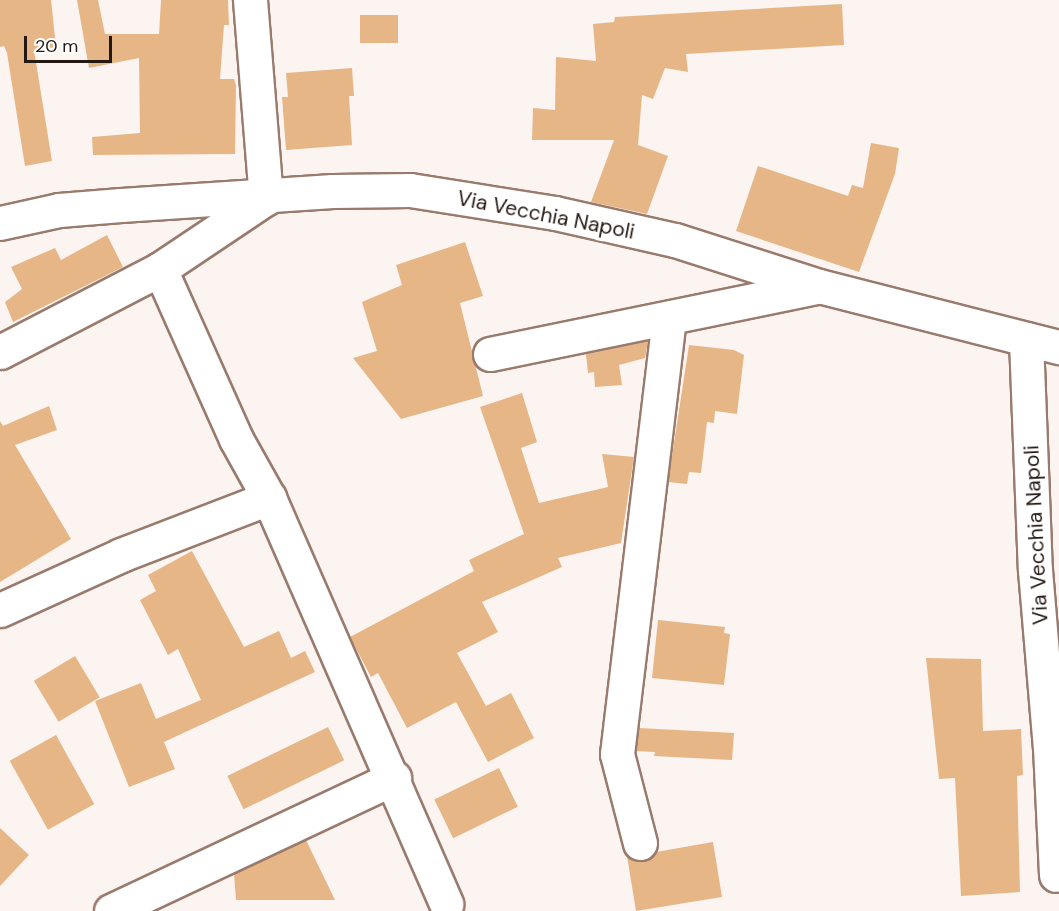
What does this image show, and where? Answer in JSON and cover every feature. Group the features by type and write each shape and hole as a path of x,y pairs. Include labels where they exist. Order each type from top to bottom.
{"street":[{"path":"0,352 160,269 266,198 250,0"},
{"name":"Via Vecchia Napoli","path":"0,223 59,210 266,198 333,191 410,190 555,213 675,240 819,286 1059,346"},
{"path":"160,269 236,439 269,498 394,778 447,904"},
{"name":"Via Vecchia Napoli","path":"490,354 819,286"},
{"path":"640,843 618,754 669,318"},
{"name":"Via Vecchia Napoli","path":"1026,339 1035,570 1050,747 1056,875"},
{"path":"0,610 121,555 269,498"},
{"path":"111,911 394,778"}],"building":[{"path":"0,0 51,0 56,47 34,50 52,161 25,166 7,53 4,46 0,47"},
{"path":"77,0 98,0 105,34 159,34 161,0 228,0 229,25 224,25 220,79 234,79 236,85 235,154 93,155 92,137 140,133 139,58 89,68"},
{"path":"842,4 844,45 686,54 688,72 665,68 653,99 642,95 638,145 668,156 647,214 591,202 614,140 532,140 533,108 555,110 556,57 596,61 593,24 614,22 615,17"},
{"path":"360,15 398,15 398,43 360,43"},
{"path":"352,68 354,96 349,96 352,145 286,150 282,97 288,97 286,73"},
{"path":"871,143 899,148 895,174 859,272 736,231 758,166 848,196 852,185 863,188"},
{"path":"107,235 123,267 13,322 5,302 22,289 11,267 55,248 61,260"},
{"path":"465,242 483,296 460,303 483,396 401,419 353,358 377,351 362,302 402,285 396,265"},
{"path":"648,341 645,358 619,365 622,385 595,387 594,372 588,373 586,354"},
{"path":"689,345 734,350 744,355 737,414 715,411 714,423 707,422 701,473 689,472 687,484 668,482"},
{"path":"522,393 537,442 521,448 539,503 608,487 602,454 634,457 621,543 558,558 562,567 482,602 498,632 457,653 486,706 511,693 534,738 488,762 456,702 407,728 378,673 371,677 350,637 474,571 469,560 524,534 480,407"},
{"path":"49,406 57,430 15,445 71,539 0,582 0,421 3,426"},
{"path":"192,551 244,647 279,631 291,658 305,651 315,672 164,742 175,769 129,787 95,701 141,683 156,719 201,700 178,649 168,655 140,600 156,591 148,575"},
{"path":"658,620 725,627 724,633 730,634 724,685 652,678"},
{"path":"75,656 100,697 59,722 34,681"},
{"path":"926,658 981,659 983,731 1021,729 1023,775 1017,776 1020,892 961,896 955,778 939,779"},
{"path":"328,727 344,760 244,809 227,776"},
{"path":"639,728 734,733 732,760 654,756 655,752 636,751"},
{"path":"56,735 94,804 48,830 10,761"},
{"path":"499,768 518,807 453,838 434,800"},
{"path":"0,828 29,855 0,886"},
{"path":"306,840 335,900 236,900 234,874"},
{"path":"713,842 722,897 636,911 627,856 644,861 656,852"}]}
